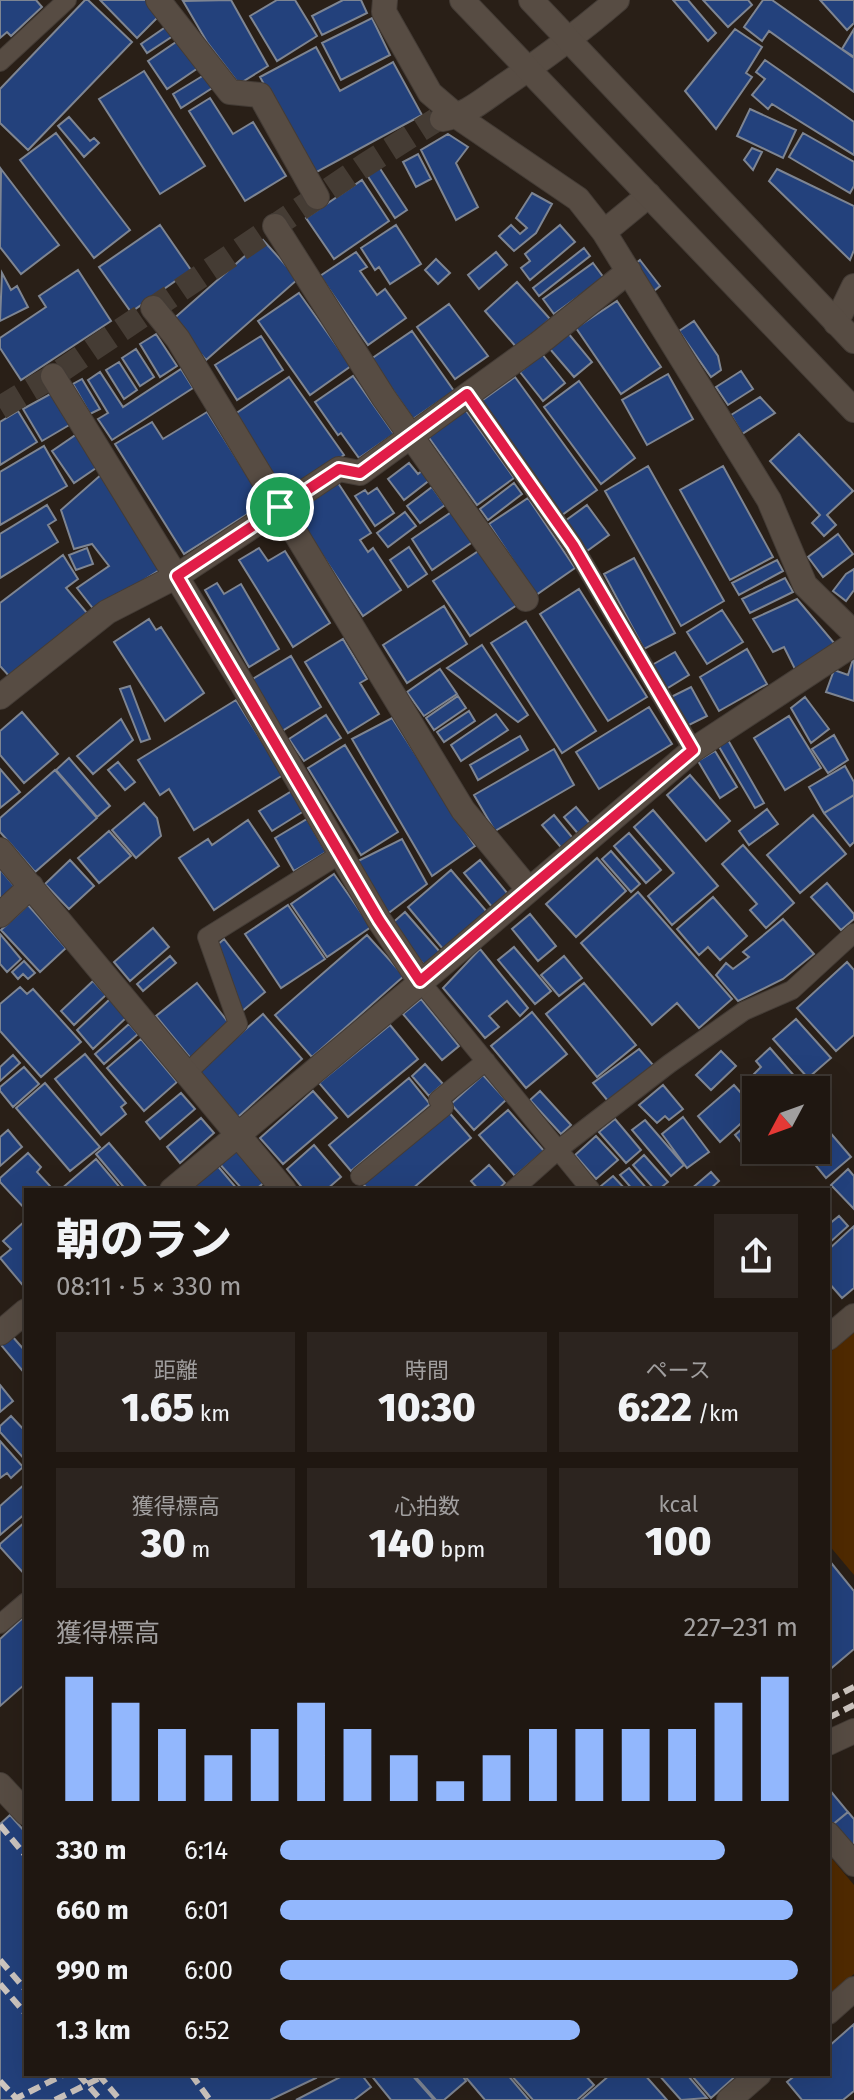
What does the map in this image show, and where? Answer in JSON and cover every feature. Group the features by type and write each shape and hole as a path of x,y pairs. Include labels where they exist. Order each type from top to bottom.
{"street":[{"path":"158,0 230,92 260,95 317,197"},
{"path":"385,0 384,12 447,119 578,199 604,232 769,500 805,585 854,633"},
{"path":"462,0 854,410"},
{"path":"531,0 854,341"},
{"path":"447,119 529,69 570,40 617,0"},
{"path":"604,232 649,195"},
{"path":"275,226 410,435 526,599"},
{"path":"0,697 107,612 177,576 339,469 360,473 538,344 629,271"},
{"path":"836,323 854,286"},
{"path":"153,308 178,339 463,810 529,890"},
{"path":"53,376 177,576 379,920 420,981"},
{"path":"174,1188 693,750 854,644"},
{"path":"0,850 282,1188"},
{"path":"0,915 31,886"},
{"path":"830,1336 854,1316"},
{"path":"830,1742 854,1731"},
{"path":"0,1785 24,1811"},
{"path":"830,1836 854,1864"},
{"path":"830,2010 854,1989"},
{"path":"729,2100 757,2076"}],"lane":[{"path":"0,62 67,0"},
{"path":"467,394 573,545 693,750"},
{"path":"187,1073 238,1024 207,937 342,853"},
{"path":"515,1188 559,1149 669,1064 744,1011 792,990 854,933"},
{"path":"420,981 589,1188"},
{"path":"360,1176 444,1107 438,1100 486,1061"},
{"path":"0,1624 24,1604"}],"shaded area":[{"path":"854,1333 854,1575 830,1546 830,1352"},
{"path":"830,1856 854,1885 854,1974 830,1994"}],"building":[{"path":"0,0 36,0 42,7 11,36 7,32 0,38"},
{"path":"85,0 132,42 28,150 0,123 0,89"},
{"path":"100,0 148,0 161,14 137,38"},
{"path":"231,0 268,66 239,84 207,42 183,1"},
{"path":"277,0 295,0 317,36 277,61 250,16"},
{"path":"343,0 361,0 367,13 322,35 312,16"},
{"path":"673,0 688,0 716,33 708,41"},
{"path":"703,0 748,0 752,5 728,27"},
{"path":"763,0 772,0 854,58 854,92 769,31 762,41 744,27"},
{"path":"820,0 854,0 854,23 847,30"},
{"path":"372,18 390,55 341,80 322,43"},
{"path":"170,24 176,34 147,53 141,44"},
{"path":"735,29 762,47 746,73 752,77 716,129 685,91"},
{"path":"854,29 854,57 842,49"},
{"path":"182,38 201,66 167,89 148,61"},
{"path":"316,47 340,91 393,62 422,115 313,174 260,77"},
{"path":"765,60 854,122 854,155 772,104 768,109 752,95 765,79 756,72"},
{"path":"144,71 205,166 160,194 99,99"},
{"path":"209,72 217,85 181,108 173,94"},
{"path":"210,98 233,134 253,122 286,176 245,201 189,111"},
{"path":"750,109 796,130 783,158 737,136"},
{"path":"69,117 90,141 94,138 99,143 84,157 58,126"},
{"path":"56,133 130,230 94,258 20,160"},
{"path":"803,133 854,162 854,186 850,193 789,157"},
{"path":"448,134 468,147 456,163 478,207 456,220 421,150"},
{"path":"752,148 762,152 753,170 744,160"},
{"path":"418,154 431,179 416,187 403,162"},
{"path":"379,167 407,210 395,218 367,175"},
{"path":"1,169 59,245 21,274 0,247"},
{"path":"777,169 854,206 854,250 850,260 769,181"},
{"path":"362,180 389,221 334,259 306,218"},
{"path":"532,193 552,204 536,233 514,251 499,236 511,225 520,234 527,228 516,218"},
{"path":"160,225 191,270 131,312 99,267"},
{"path":"396,225 421,264 390,284 379,267 375,270 361,248"},
{"path":"560,225 575,242 530,280 521,268 530,261 525,254"},
{"path":"263,240 298,279 206,360 171,321"},
{"path":"584,248 590,256 539,296 533,288"},
{"path":"356,252 367,267 360,271 377,295 385,289 406,318 368,345 320,276"},
{"path":"496,252 507,265 479,289 468,275"},
{"path":"436,259 450,273 438,284 425,270"},
{"path":"640,260 660,286 654,291 634,265"},
{"path":"593,263 604,278 554,314 543,299"},
{"path":"78,270 111,321 21,380 0,348 0,338 46,307 39,296"},
{"path":"2,273 11,290 17,286 28,307 0,321"},
{"path":"517,282 550,319 517,348 485,311"},
{"path":"299,293 351,366 310,395 258,321"},
{"path":"617,301 661,367 621,394 576,328"},
{"path":"449,304 488,356 455,379 417,327"},
{"path":"694,321 718,356 721,370 711,377 679,331"},
{"path":"412,331 454,391 413,419 371,359"},
{"path":"568,333 592,362 574,377 550,349"},
{"path":"156,334 177,366 160,377 140,344"},
{"path":"261,336 283,370 237,400 215,365"},
{"path":"136,349 154,377 140,386 122,358"},
{"path":"542,354 565,383 543,401 520,372"},
{"path":"119,362 137,390 124,399 106,370"},
{"path":"181,369 193,388 112,440 98,419 108,413 88,380 100,372 123,407"},
{"path":"741,371 753,389 728,405 716,387"},
{"path":"668,374 693,419 647,445 622,400"},
{"path":"353,376 394,434 359,458 315,402"},
{"path":"289,377 344,455 284,497 235,414"},
{"path":"515,377 597,490 562,515 480,402"},
{"path":"82,379 100,409 90,414 73,384"},
{"path":"579,381 635,458 601,484 544,407"},
{"path":"52,393 71,424 42,441 23,409"},
{"path":"760,397 775,413 742,434 731,415"},
{"path":"464,408 514,478 477,505 427,435"},
{"path":"18,411 37,442 0,465 0,422"},
{"path":"207,412 265,503 184,554 115,444 152,422 163,439"},
{"path":"77,434 99,466 74,483 52,451"},
{"path":"799,434 853,491 827,515 836,525 824,536 812,523 820,515 770,461"},
{"path":"44,446 67,486 0,525 0,472"},
{"path":"409,463 418,474 423,470 431,479 404,500 388,479"},
{"path":"648,466 724,601 681,626 605,491"},
{"path":"723,466 773,557 730,580 680,490"},
{"path":"103,473 161,569 95,611 77,588 109,566 92,544 74,549 61,510"},
{"path":"338,483 371,533 360,540 368,552 373,548 401,590 363,616 294,513"},
{"path":"514,483 522,494 488,520 480,509"},
{"path":"432,487 445,505 420,523 407,506"},
{"path":"377,488 394,513 375,526 355,496 365,490 368,494"},
{"path":"528,498 575,568 536,595 489,524"},
{"path":"47,505 56,520 48,525 58,542 0,578 0,534"},
{"path":"587,505 609,535 587,551 565,521"},
{"path":"453,511 474,541 432,570 412,539"},
{"path":"405,512 416,526 388,547 377,533"},
{"path":"838,534 853,554 823,577 808,557"},
{"path":"409,547 427,574 408,587 390,560"},
{"path":"87,548 93,564 76,570 69,555"},
{"path":"259,548 268,561 285,551 330,623 293,647 239,560"},
{"path":"480,550 517,605 470,636 433,581"},
{"path":"63,555 78,579 66,588 87,613 9,676 0,666 0,603"},
{"path":"634,558 675,633 644,649 604,574"},
{"path":"777,560 783,571 739,595 732,583"},
{"path":"854,569 854,590 846,601 833,591"},
{"path":"785,578 793,592 750,613 742,599"},
{"path":"217,583 224,594 241,584 279,649 249,667 205,590"},
{"path":"579,589 647,697 608,721 540,614"},
{"path":"797,599 835,644 796,671 784,647 773,652 753,619"},
{"path":"444,606 467,644 407,683 383,645"},
{"path":"722,610 743,642 707,664 687,632"},
{"path":"149,619 156,630 161,627 204,693 165,721 114,642"},
{"path":"526,621 596,731 562,753 491,643"},
{"path":"343,639 367,679 360,683 379,714 348,733 305,662"},
{"path":"482,645 528,715 518,722 447,668"},
{"path":"747,649 767,684 719,711 700,677"},
{"path":"675,652 689,675 666,689 652,665"},
{"path":"291,656 321,707 282,731 251,680"},
{"path":"854,656 854,701 826,692 834,670 848,675"},
{"path":"440,669 457,694 424,716 407,692"},
{"path":"130,686 150,739 141,742 120,689"},
{"path":"691,687 707,716 687,726 671,697"},
{"path":"458,696 466,708 434,730 426,718"},
{"path":"805,697 829,729 811,743 791,708"},
{"path":"236,700 283,775 194,830 169,789 160,795 138,760"},
{"path":"649,707 672,744 599,789 576,752"},
{"path":"469,711 475,721 444,742 437,732"},
{"path":"22,712 58,754 24,783 0,755 0,731"},
{"path":"496,714 508,730 461,761 451,745"},
{"path":"326,715 341,738 304,761 289,739"},
{"path":"789,716 821,768 785,790 754,738"},
{"path":"392,718 475,846 432,876 352,739"},
{"path":"121,719 133,740 93,774 77,756"},
{"path":"834,735 848,760 828,773 812,749"},
{"path":"520,736 528,750 478,780 470,765"},
{"path":"728,740 764,803 755,808 718,745"},
{"path":"345,745 398,832 361,855 308,768"},
{"path":"554,749 574,785 495,831 474,795"},
{"path":"715,751 737,787 720,798 698,761"},
{"path":"69,758 110,806 97,817 56,770"},
{"path":"118,762 135,782 125,790 108,770"},
{"path":"845,766 854,782 854,795 824,813 809,787"},
{"path":"0,769 20,792 0,808"},
{"path":"55,770 97,818 35,872 0,832 0,818"},
{"path":"690,775 730,821 706,841 667,795"},
{"path":"292,791 304,811 272,831 259,811"},
{"path":"854,795 854,842 850,846 824,813"},
{"path":"144,803 157,818 161,836 136,858 112,830"},
{"path":"576,807 592,826 580,836 564,817"},
{"path":"767,809 778,824 749,845 739,831"},
{"path":"653,810 718,886 672,925 648,896 674,873 634,827"},
{"path":"554,815 576,842 564,851 542,825"},
{"path":"813,815 846,854 800,893 767,855"},
{"path":"307,819 326,852 294,871 275,838"},
{"path":"248,820 279,866 214,910 179,858 208,839 212,845"},
{"path":"109,831 131,856 99,883 78,858"},
{"path":"629,833 661,870 646,883 614,846"},
{"path":"402,839 427,884 386,915 358,861"},
{"path":"743,845 794,903 766,928 750,910 757,904 722,864"},
{"path":"611,851 640,884 631,892 602,859"},
{"path":"597,858 626,891 576,937 546,904"},
{"path":"70,860 94,886 69,909 45,884"},
{"path":"480,860 508,894 492,907 464,873"},
{"path":"0,869 16,888 0,902"},
{"path":"451,870 487,912 443,949 408,907"},
{"path":"334,874 371,927 327,957 291,904"},
{"path":"827,883 854,914 854,919 841,930 811,897"},
{"path":"638,892 732,999 699,1028 677,1003 652,1025 581,943"},
{"path":"713,897 747,936 720,960 708,947 699,955 677,929"},
{"path":"28,905 66,948 40,972 1,930"},
{"path":"288,905 325,959 281,988 245,934"},
{"path":"405,912 440,952 425,966 390,925"},
{"path":"530,914 556,946 538,961 512,929"},
{"path":"783,919 814,954 783,979 738,1001 716,975 726,963 733,969 749,957 743,952"},
{"path":"153,928 169,947 130,981 114,962"},
{"path":"0,934 21,959 7,972 0,964"},
{"path":"367,935 404,976 312,1057 275,1015"},
{"path":"224,939 265,992 240,1013 216,946"},
{"path":"514,947 551,991 535,1004 498,960"},
{"path":"480,949 528,1008 520,1016 507,1001 489,1016 499,1027 485,1038 443,988"},
{"path":"170,956 176,963 143,991 137,984"},
{"path":"564,956 582,978 559,996 541,975"},
{"path":"24,961 35,973 28,979 23,974 18,979 12,972"},
{"path":"847,962 854,970 854,1035 836,1051 797,1008"},
{"path":"93,981 106,995 74,1025 61,1011"},
{"path":"197,983 232,1027 192,1060 156,1016"},
{"path":"584,983 636,1045 597,1077 546,1014"},
{"path":"20,987 27,994 33,989 81,1042 41,1077 0,1031 0,1004"},
{"path":"110,999 127,1017 93,1049 77,1030"},
{"path":"421,999 459,1046 442,1060 403,1014"},
{"path":"532,1012 567,1054 526,1088 491,1046"},
{"path":"263,1014 302,1059 238,1117 198,1071"},
{"path":"796,1019 831,1058 810,1076 806,1076 773,1039"},
{"path":"129,1024 138,1034 104,1064 95,1054"},
{"path":"390,1025 418,1059 348,1117 319,1083"},
{"path":"141,1039 177,1082 144,1111 107,1068"},
{"path":"770,1048 794,1076 752,1076 761,1067 756,1061"},
{"path":"639,1049 654,1066 608,1101 593,1083"},
{"path":"721,1051 736,1066 711,1090 696,1075"},
{"path":"85,1054 126,1103 121,1107 126,1114 101,1135 55,1079"},
{"path":"13,1055 20,1063 0,1081 0,1067"},
{"path":"425,1064 443,1084 429,1096 412,1076"},
{"path":"24,1067 39,1084 13,1107 0,1087"},
{"path":"483,1075 506,1100 474,1130 451,1104"},
{"path":"409,1078 430,1104 351,1171 329,1145"},
{"path":"45,1083 100,1147 70,1171 16,1108"},
{"path":"663,1085 683,1109 669,1120 665,1116 657,1123 639,1105"},
{"path":"734,1085 742,1094 742,1122 720,1142 698,1116"},
{"path":"313,1091 337,1118 283,1164 260,1138"},
{"path":"540,1091 571,1125 561,1134 530,1100"},
{"path":"181,1093 195,1109 160,1139 146,1122"},
{"path":"447,1110 471,1138 413,1188 367,1188 362,1183"},
{"path":"508,1110 544,1151 515,1176 479,1135"},
{"path":"683,1117 709,1152 687,1168 662,1134"},
{"path":"201,1118 214,1133 180,1163 167,1147"},
{"path":"615,1119 641,1150 626,1163 599,1132"},
{"path":"645,1120 684,1165 671,1176 632,1130"},
{"path":"742,1129 742,1144 735,1135"},
{"path":"8,1130 22,1147 0,1166 0,1137"},
{"path":"830,1132 851,1157 826,1178 814,1164 830,1164"},
{"path":"596,1136 618,1160 596,1179 575,1155"},
{"path":"109,1143 147,1188 124,1188 96,1154"},
{"path":"314,1145 341,1177 328,1188 302,1188 287,1169"},
{"path":"236,1146 266,1181 257,1188 241,1188 218,1162"},
{"path":"28,1153 41,1167 37,1172 51,1187 24,1188 24,1208 0,1182 0,1178"},
{"path":"644,1155 668,1182 660,1188 653,1188 633,1165"},
{"path":"96,1159 120,1188 62,1188"},
{"path":"216,1164 236,1188 188,1188"},
{"path":"489,1165 505,1183 499,1188 477,1188 471,1181"},
{"path":"629,1168 646,1188 631,1188 620,1175"},
{"path":"848,1169 854,1176 854,1209 831,1185"},
{"path":"711,1172 719,1181 711,1188 692,1188"},
{"path":"613,1176 624,1188 603,1188 601,1186"},
{"path":"839,1216 848,1226 830,1242 830,1223"},
{"path":"24,1222 24,1287 0,1258 11,1249 3,1241"},
{"path":"854,1226 854,1288 842,1298 830,1284 830,1248"},
{"path":"12,1336 24,1350 24,1373 1,1345"},
{"path":"0,1385 13,1401 0,1412"},
{"path":"11,1416 24,1430 24,1459 0,1432 0,1426"},
{"path":"0,1441 23,1467 11,1478 7,1473 0,1478"},
{"path":"24,1485 24,1515 0,1535 0,1506"},
{"path":"24,1523 24,1574 0,1547"},
{"path":"830,1561 854,1591 854,1649 830,1669"},
{"path":"24,1617 24,1685 0,1706 0,1639"},
{"path":"830,1790 848,1812 830,1825"},
{"path":"848,1812 854,1819 854,1853 831,1826"},
{"path":"10,1815 24,1831 24,2076 316,2078 270,2100 0,2100 0,1824"},
{"path":"854,2024 854,2091 843,2100 802,2100 787,2082 794,2076 830,2076 830,2045"},
{"path":"342,2076 363,2076 371,2087 354,2100 296,2100"},
{"path":"372,2076 413,2076 434,2100 391,2100"},
{"path":"415,2076 462,2076 466,2081 444,2100 436,2100"},
{"path":"465,2076 509,2076 529,2100 485,2100"},
{"path":"512,2076 586,2076 594,2085 577,2100 533,2100"},
{"path":"609,2076 646,2076 667,2100 581,2100"},
{"path":"660,2076 690,2076 707,2098 681,2100"},
{"path":"692,2076 736,2076 711,2098"}],"tunnel":[{"path":"0,408 53,376 436,120"}],"railway":[{"path":"830,1699 854,1687"},
{"path":"830,1717 854,1705"},
{"path":"0,1825 24,1854"},
{"path":"0,1960 24,1988"},
{"path":"0,1984 24,2012"},
{"path":"13,2100 61,2076"},
{"path":"80,2076 101,2100"},
{"path":"100,2076 120,2100"},
{"path":"55,2100 104,2076"},
{"path":"192,2076 210,2100"},
{"path":"0,2081 18,2100"}],"route":[{"path":"467,394 573,545 693,750 420,981 379,920 177,576 280,507 339,469 360,473 467,394"}]}
